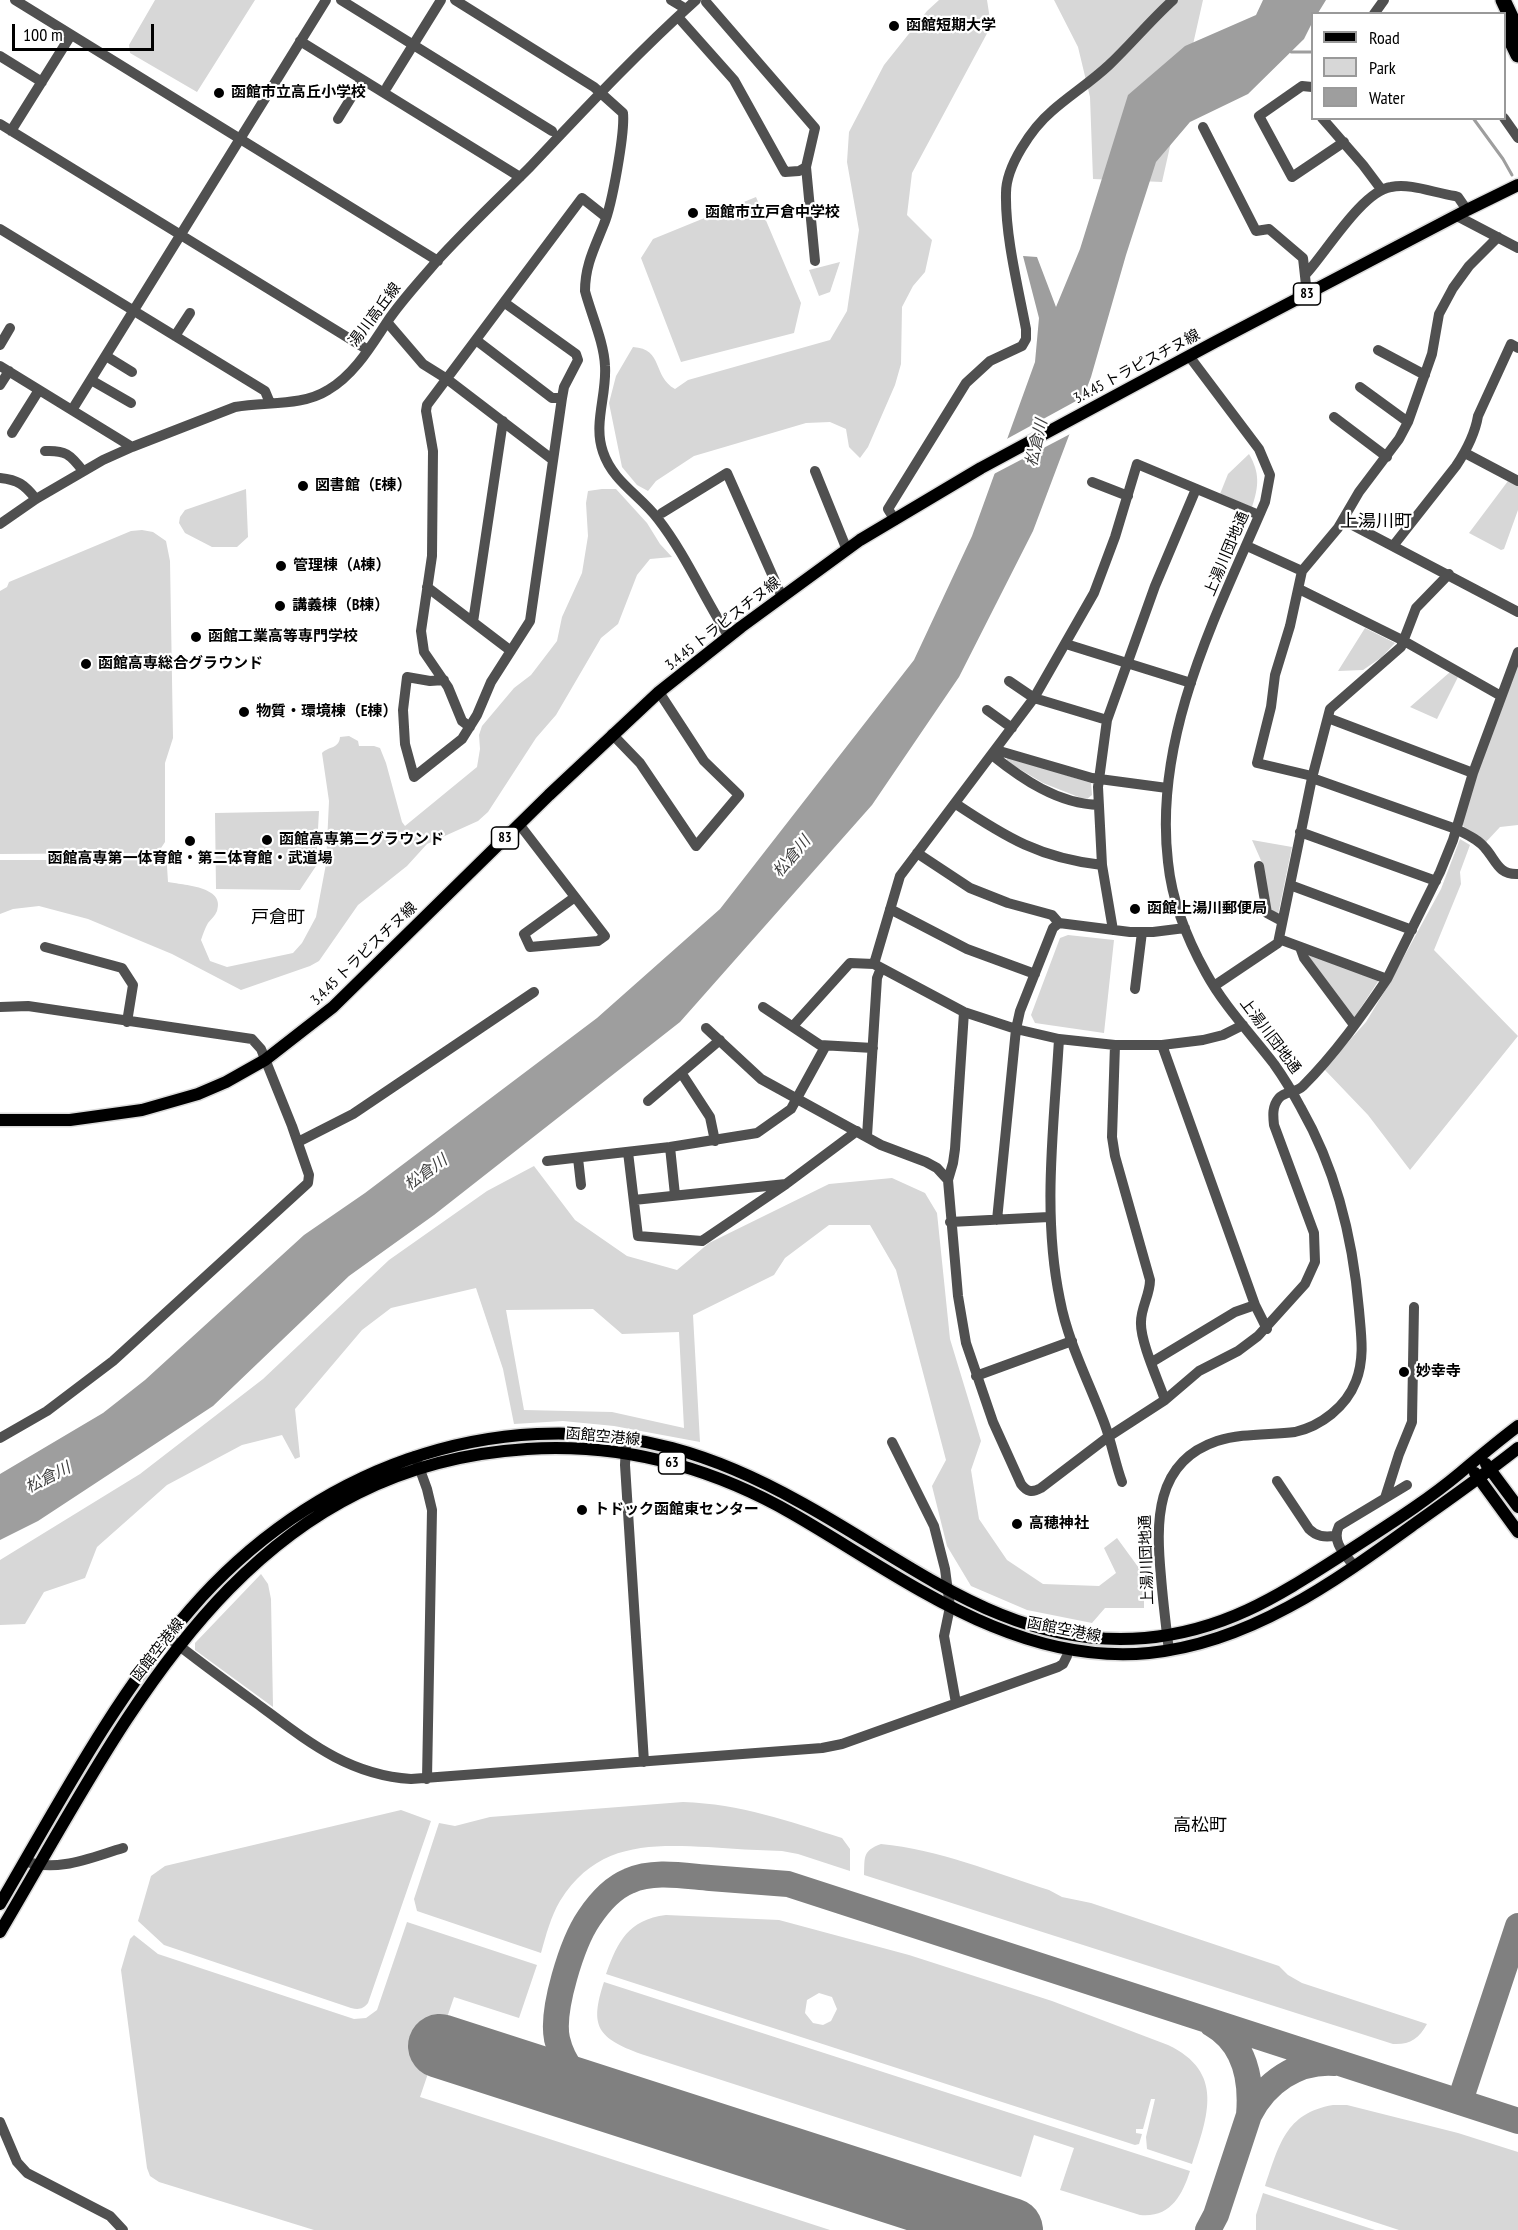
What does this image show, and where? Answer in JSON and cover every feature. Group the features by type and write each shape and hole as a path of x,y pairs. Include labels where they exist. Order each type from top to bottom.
{"highway":[{"path":"1503,0 1518,32"},
{"path":"1506,30 1518,56"}],"main road":[{"name":"3.4.45 トラピスチヌ線","path":"0,1120 70,1120 142,1110 198,1094 266,1060 333,1007 612,734 659,692 847,550 981,468 1189,356 1518,185"},
{"name":"函館空港線","path":"0,1904 102,1732 141,1672 168,1637 228,1570 273,1531 333,1491 370,1473 415,1456 476,1441 514,1436 583,1435 627,1439 684,1452 743,1473 808,1506 948,1591 1009,1618 1073,1636 1120,1639 1167,1635 1212,1624 1262,1605 1428,1496 1518,1426"},
{"name":"函館空港線","path":"1,1927 113,1738 178,1645 215,1603 249,1569 299,1528 357,1494 419,1469 474,1455 513,1450 569,1448 625,1453 692,1469 774,1503 950,1607 1003,1631 1042,1644 1116,1654 1169,1651 1224,1637 1250,1627 1314,1592 1353,1566 1518,1448"},
{"path":"1475,1460 1490,1469 1518,1507"},
{"path":"1475,1460 1478,1478 1518,1532"}],"street":[{"path":"15,0 438,261"},
{"path":"72,410 326,0"},
{"path":"341,0 552,131"},
{"path":"387,87 441,0"},
{"path":"455,0 602,92 623,113 611,197 606,217 590,254 585,280 585,291 605,364 605,386 599,423 602,447 615,476 663,526 729,637"},
{"path":"671,0 734,80 785,172 799,171 806,167"},
{"path":"895,520 888,508 966,383 990,361 1022,346 1026,339 1011,249 1005,192 1012,166 1050,112 1107,67 1150,20 1173,0"},
{"path":"701,1 815,128 806,167 815,261"},
{"name":"湯川高丘線","path":"0,524 83,471 132,447 235,407 301,400 315,397 329,390 347,375 368,351 387,322 438,261 602,92 682,13 701,1"},
{"path":"11,131 71,34"},
{"path":"300,41 520,177"},
{"path":"0,56 42,82"},
{"path":"338,119 362,80"},
{"path":"1311,87 1302,86 1258,116 1292,177 1344,142"},
{"path":"1324,120 1382,189"},
{"path":"1505,120 1518,138"},
{"path":"0,124 368,351"},
{"path":"1203,127 1256,231 1269,230 1303,258 1307,294"},
{"path":"1305,275 1320,260 1327,246 1353,214 1382,189 1392,186 1458,197 1462,213 1518,248"},
{"path":"470,727 462,722 444,680 424,652 421,631 432,555 433,451 427,405 582,198 606,217"},
{"path":"0,229 265,391 270,403"},
{"path":"1498,237 1469,266 1453,288 1439,314 1432,354 1408,422 1387,457 1359,492 1343,520 1302,571 1275,675 1271,707 1257,763 1312,777 1456,829 1485,847 1498,868 1511,874 1518,874"},
{"path":"444,680 430,681 407,677 403,710 405,744 414,777 462,739 491,682 530,621 564,387 578,360 576,354 505,303"},
{"path":"175,336 190,312"},
{"path":"387,322 423,364 447,379 553,460"},
{"path":"0,345 10,328"},
{"path":"476,340 552,398 562,398"},
{"path":"1393,546 1465,453 1478,416 1511,344 1518,348"},
{"path":"1378,350 1425,375"},
{"path":"106,356 132,372"},
{"name":"上湯川団地通","path":"1169,1651 1158,1520 1164,1492 1179,1467 1192,1455 1219,1441 1295,1432 1316,1425 1345,1401 1359,1375 1362,1347 1356,1270 1350,1236 1321,1149 1292,1092 1275,1065 1214,986 1192,946 1177,904 1168,862 1167,788 1178,730 1191,683 1218,611 1268,493 1269,483 1265,460 1260,449 1189,356"},
{"path":"0,385 4,368 132,447"},
{"path":"91,380 131,403"},
{"path":"1360,387 1408,422"},
{"path":"12,433 39,390"},
{"path":"1334,417 1387,457"},
{"path":"473,622 503,421"},
{"path":"45,451 62,450 77,462 83,471"},
{"path":"1465,453 1518,481"},
{"path":"628,1152 638,1236 702,1241 856,1135 873,1048 877,966 900,876 1034,698 1066,644 1094,593 1115,537 1137,464 1259,516"},
{"path":"815,471 847,550"},
{"path":"662,513 727,473 782,597"},
{"path":"0,478 16,480 29,489 36,499"},
{"path":"1092,482 1128,496"},
{"path":"1113,930 1102,865 1099,805 1099,780 1107,720 1155,586 1196,489"},
{"path":"1343,520 1518,612"},
{"path":"1246,546 1302,571"},
{"path":"1214,986 1278,943 1312,777 1330,709 1401,647 1416,608 1449,574"},
{"path":"427,587 511,651"},
{"path":"1299,589 1404,641 1501,696"},
{"path":"1066,644 1191,683"},
{"path":"964,1012 955,1149 948,1180 957,1296 966,1343 993,1422 1021,1484 1026,1490 1033,1492 1108,1437 1165,1400 1199,1371 1238,1351 1267,1329 1305,1284 1315,1262 1315,1239 1273,1120 1277,1100 1282,1095 1301,1088 1354,1025 1387,978 1436,881 1456,829 1473,772 1518,652"},
{"path":"1009,681 1034,698 1107,720"},
{"path":"612,734 640,763 696,846 739,795 704,761 659,692"},
{"path":"987,710 1012,728"},
{"path":"1328,718 1473,772"},
{"path":"994,752 1099,780 1167,788"},
{"path":"994,752 1016,774 1044,790 1079,804 1099,805"},
{"path":"956,804 996,831 1028,847 1062,859 1102,865"},
{"path":"519,824 605,936 598,941 530,947 524,934 575,897"},
{"path":"1300,832 1436,881"},
{"path":"917,853 953,878 979,892 1027,910 1052,915 1059,923 1142,932 1185,928"},
{"path":"1258,866 1267,913 1282,921"},
{"path":"1290,885 1412,930"},
{"path":"890,909 967,949 1035,974"},
{"path":"997,1220 1016,1029 1020,1011 1053,928 1059,923"},
{"path":"1135,989 1142,932"},
{"path":"1279,939 1387,978"},
{"path":"45,947 122,968 133,985 127,1022"},
{"path":"1300,947 1304,958 1354,1025"},
{"path":"793,1026 850,963 877,966 964,1012 1016,1029 1059,1039 1115,1045 1162,1045 1203,1040 1223,1035 1243,1025"},
{"path":"298,1142 353,1114 534,992"},
{"path":"0,1007 28,1006 252,1039 261,1049 266,1060 309,1174 308,1183 113,1361 47,1411 0,1438"},
{"path":"763,1006 825,1047 873,1048"},
{"path":"706,1028 761,1079 795,1103 856,1135 926,1162 937,1168 948,1180"},
{"path":"1059,1039 1049,1217 1056,1283 1072,1341 1108,1437 1122,1482"},
{"path":"648,1101 720,1040"},
{"path":"1115,1045 1113,1146 1150,1280 1149,1294 1141,1321 1142,1333 1165,1400"},
{"path":"1162,1045 1255,1305 1267,1329"},
{"path":"547,1161 715,1141 757,1133 795,1103 825,1047"},
{"path":"682,1074 710,1117 715,1141"},
{"path":"670,1147 675,1195"},
{"path":"578,1158 580,1185"},
{"path":"634,1200 786,1185"},
{"path":"950,1222 1049,1217"},
{"path":"1152,1362 1235,1312 1255,1305"},
{"path":"1385,1498 1412,1422 1414,1307"},
{"path":"976,1376 1072,1341"},
{"path":"627,1439 625,1453 644,1762"},
{"path":"892,1442 934,1526 945,1569 950,1607 944,1636 956,1703"},
{"path":"415,1456 432,1510 427,1779"},
{"path":"1277,1481 1315,1534 1322,1537 1335,1536"},
{"path":"1353,1566 1335,1536 1338,1526 1407,1485"},
{"path":"168,1637 333,1758 382,1775 427,1779 822,1748 842,1744 1058,1667 1063,1664 1067,1656"},
{"path":"25,1861 38,1866 56,1866 123,1848"},
{"path":"85,1858 87,1870"},
{"path":"0,2122 17,2162 27,2173 110,2216 123,2230"}],"green space":[{"path":"155,0 255,0 197,92 130,53 129,45"},
{"path":"939,0 987,0 991,26 912,173 907,215 932,240 925,272 913,286 902,307 901,364 895,385 868,447 860,458 849,447 846,429 830,422 806,423 694,456 656,481 648,491 637,485 622,467 609,403 616,376 633,347 643,349 654,358 663,377 675,389 688,380 830,340 847,311 859,230 847,162 849,132 884,65 927,11"},
{"path":"1054,0 1203,0 1162,182 1093,179 1090,97 1078,47"},
{"path":"756,197 801,303 794,333 681,362 641,258 653,239"},
{"path":"840,262 830,292 819,296 809,270"},
{"path":"1249,454 1255,467 1257,480 1252,507 1220,494 1228,474"},
{"path":"1508,481 1518,486 1518,510 1504,549 1501,550 1469,533"},
{"path":"246,489 248,537 237,547 212,547 185,533 179,523 185,510"},
{"path":"616,489 647,523 660,544 672,557 650,559 637,575 618,624 601,638 556,715 536,738 488,812 478,821 427,844 407,866 358,905 319,961 241,990 172,954 88,919 39,906 13,909 0,914 0,860 143,860 159,858 166,850 168,882 201,888 215,896 218,903 217,911 207,925 201,940 210,961 227,967 293,953 302,943 316,917 326,864 329,801 322,753 338,744 340,737 349,736 358,741 359,746 380,748 405,826 477,767 480,749 479,735 482,726 514,688 531,675 557,641 562,617 582,573 588,536 586,503 588,491"},
{"name":"函館高専総合グラウンド","path":"131,531 153,532 166,541 170,561 173,738 165,763 165,842 159,851 145,853 0,854 0,591 7,587 9,582"},
{"path":"1365,628 1395,643 1382,657 1363,670 1338,671"},
{"path":"1518,663 1518,825 1500,827 1486,842 1465,829 1462,823 1477,774"},
{"path":"1450,672 1458,677 1437,719 1410,707"},
{"path":"1008,757 1091,783 1092,795 1087,799 1081,798 1043,783 1006,761"},
{"name":"函館高専第二グラウンド","path":"319,811 316,866 300,890 216,889 215,813"},
{"path":"1460,839 1470,845 1460,872 1461,884 1434,950 1518,1036 1410,1170 1368,1115 1324,1069 1366,1022 1389,984 1441,889"},
{"path":"1252,840 1292,847 1278,915 1271,909 1263,865"},
{"path":"1068,935 1114,940 1104,1033 1035,1023 1031,1015 1060,938"},
{"path":"1310,955 1379,980 1354,1018 1308,958"},
{"path":"534,1166 575,1220 627,1256 677,1270 709,1243 829,1184 892,1178 925,1193 937,1213 950,1339 981,1441 971,1470 979,1519 1007,1560 1043,1584 1099,1586 1116,1573 1104,1548 1117,1538 1144,1575 1144,1608 1105,1608 1092,1623 1027,1610 971,1586 947,1546 932,1486 946,1460 896,1270 870,1225 829,1225 785,1258 774,1275 693,1315 700,1442 614,1426 563,1421 514,1424 503,1369 476,1288 391,1308 362,1330 295,1409 300,1457 295,1459 282,1435 242,1445 167,1485 97,1547 85,1578 44,1592 25,1624 0,1625 0,1560 140,1474 263,1379 389,1260 487,1191","holes":["593,1309 622,1334 679,1332 684,1428 612,1412 524,1410 506,1310"]},
{"path":"261,1574 268,1584 271,1599 273,1707 195,1650 195,1643"},
{"path":"683,1802 745,1810 842,1838 850,1849 850,1871 782,1851 665,1846 625,1851 590,1868 574,1882 554,1913 541,1953 417,1911 414,1899 439,1823 455,1826 490,1817"},
{"path":"401,1810 431,1821 368,2003 363,2008 351,2008 164,1945 138,1921 151,1876 165,1866"},
{"path":"881,1844 945,1856 1049,1890 1062,1897 1091,1903 1279,1966 1288,1975 1302,1983 1427,2024 1421,2034 1413,2040 1393,2044 864,1875 866,1855 870,1849"},
{"path":"666,1915 779,1920 909,1955 1052,2001 1168,2045 1186,2056 1198,2068 1205,2082 1206,2112 1192,2164 1147,2149 1146,2137 1155,2099 1151,2099 1143,2129 1136,2129 1136,2133 1142,2134 1139,2144 1135,2145 606,1974 626,1934 633,1927","holes":["819,1993 832,1997 837,2009 831,2021 823,2025 813,2023 805,2013 807,2000"]},
{"path":"407,1922 537,1965 519,2018 454,1997 420,2097 830,2230 314,2230 159,2182 150,2176 147,2168 121,1970 130,1939 134,1935 158,1954 354,2019 366,2018 377,2010"},
{"path":"604,1982 1190,2171 1179,2197 1167,2209 1150,2215 1140,2215 1060,2190 1074,2148 1034,2135 1021,2177 626,2048 606,2036 598,2020 597,2010"},
{"path":"1333,2105 1347,2105 1458,2133 1518,2152 1518,2230 1399,2230 1265,2186 1280,2145 1294,2124 1304,2115"},
{"path":"1263,2193 1375,2230 1256,2230 1256,2215"}],"water":[{"name":"松倉川","path":"1263,0 1326,0 1319,12 1311,12 1311,25 1304,39 1248,94 1190,122 1156,162 1126,255 1091,377 1033,531 959,677 872,805 680,1022 434,1215 349,1276 213,1406 38,1521 0,1540 0,1474 103,1413 145,1380 304,1235 365,1193 597,1018 720,909 914,660 972,536 1035,362 1039,318 1023,256 1037,257 1056,307 1080,249 1128,95 1185,46 1256,15"}],"pier":[{"path":"1087,395 1074,432 990,476 1003,441"}],"waterway":[{"path":"1288,49 1291,52 1311,52"},
{"path":"1474,120 1512,175"}],"taxiway":[{"path":"599,2097 573,2072 563,2057 557,2039 557,2011 564,1977 582,1929 612,1892 623,1884 639,1878 669,1875 788,1884 1518,2121"},
{"path":"1460,2101 1518,1926"},
{"path":"1212,2024 1232,2041 1244,2064 1249,2089 1249,2115"},
{"path":"1208,2230 1216,2215 1249,2115 1256,2103 1273,2084 1295,2070 1308,2065 1335,2063"}],"runway":[{"path":"440,2046 1011,2230"}],"place":[{"name":"函館短期大学","path":"894,26"},
{"name":"函館市立高丘小学校","path":"219,93"},
{"name":"函館市立戸倉中学校","path":"693,213"},
{"name":"図書館（E棟）","path":"303,486"},
{"name":"管理棟（A棟）","path":"281,566"},
{"name":"講義棟（B棟）","path":"280,606"},
{"name":"函館工業高等専門学校","path":"196,637"},
{"name":"函館高専総合グラウンド","path":"86,664"},
{"name":"物質・環境棟（E棟）","path":"244,712"},
{"name":"函館高専第二グラウンド","path":"267,840"},
{"name":"函館高専第一体育館・第二体育館・武道場","path":"190,841"},
{"name":"函館上湯川郵便局","path":"1135,909"},
{"name":"妙幸寺","path":"1404,1372"},
{"name":"トドック函館東センター","path":"582,1510"},
{"name":"高穂神社","path":"1017,1524"}],"district":[{"name":"上湯川町","path":"1376,522"},
{"name":"戸倉町","path":"278,918"},
{"name":"高松町","path":"1200,1826"}]}
